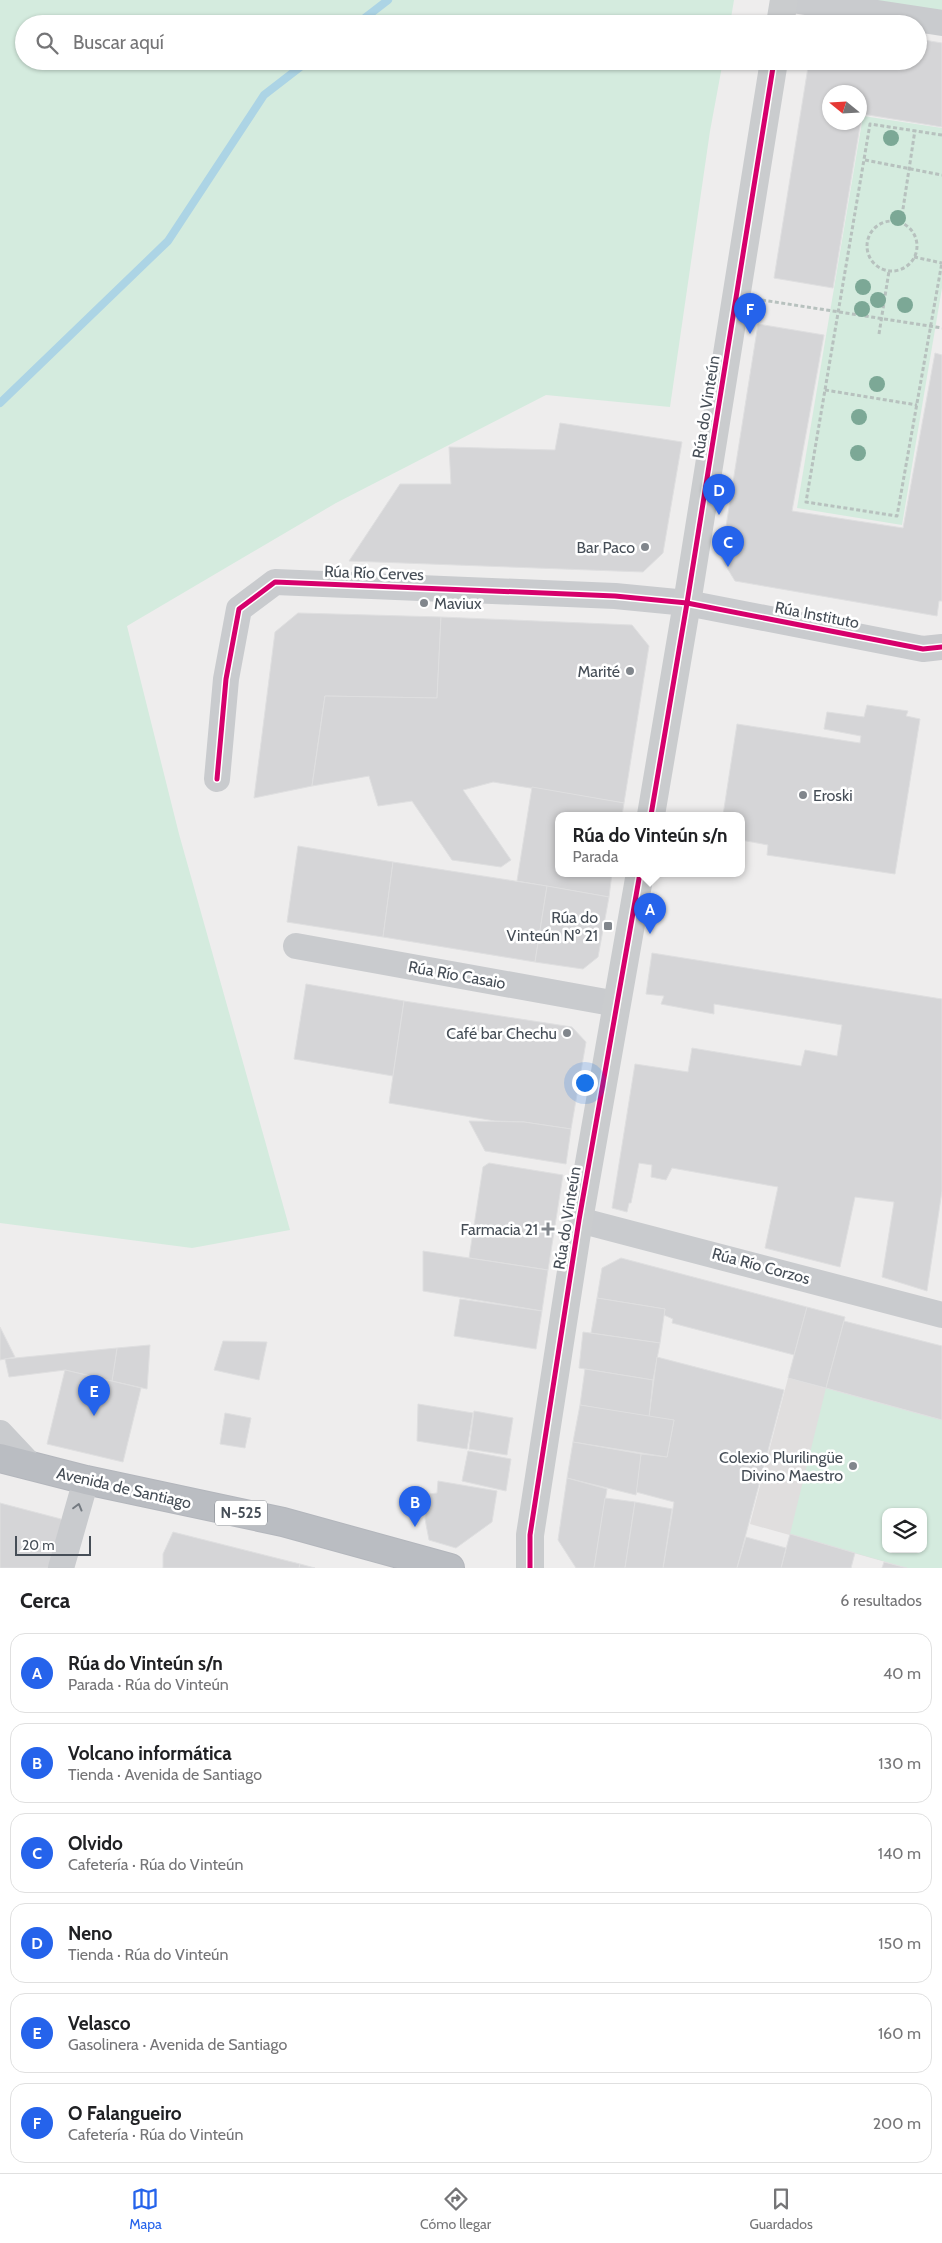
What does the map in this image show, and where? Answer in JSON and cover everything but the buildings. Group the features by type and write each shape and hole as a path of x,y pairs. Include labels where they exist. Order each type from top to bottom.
{"highway":[{"name":"N-525","path":"0,1458 31,1466"},
{"name":"Avenida de Santiago","path":"31,1466 86,1480 283,1522 450,1568"}],"street":[{"path":"782,15 784,0"},
{"path":"792,0 890,15"},
{"path":"927,21 942,23"},
{"name":"Rúa do Vinteún","path":"651,812 687,604 773,70"},
{"name":"Rúa Río Cerves","path":"217,779 226,679 239,609 275,582 614,596 687,604"},
{"name":"Rúa Instituto","path":"687,604 923,649 942,647"},
{"name":"Rúa do Vinteún","path":"530,1568 530,1535 579,1220 639,877"},
{"name":"Rúa Río Casaio","path":"296,946 617,1004"},
{"name":"Rúa Río Corzos","path":"579,1220 942,1315"},
{"path":"0,1433 31,1466"},
{"path":"61,1568 86,1480"}],"path":[{"path":"914,257 942,262 897,516 806,502 870,124 942,134"},
{"path":"901,222 915,130"},
{"path":"865,160 942,175"},
{"path":"892,220 901,222 908,226 917,238 914,257 910,264 903,269 889,271 880,268 873,263 866,249 867,241 876,226 892,220"},
{"path":"879,334 889,271"},
{"path":"736,296 942,328"},
{"path":"825,390 917,405"}],"shaded area":[{"name":"Colexio Plurilingüe Divino Maestro","path":"788,1378 942,1420 942,1568 907,1568 750,1524"}],"green space":[{"path":"0,0 734,0 732,15 15,15 15,70 721,70 710,131 670,407 546,395 336,503 127,626 179,834 290,1230 192,1248 0,1223"},
{"path":"792,0 942,0 942,23 927,21 927,15 890,15"},
{"path":"867,117 942,128 942,288 902,525 797,508 861,130 867,130"},
{"name":"Colexio Plurilingüe Divino Maestro","path":"826,1388 942,1420 942,1568 907,1568 790,1534"}],"waterway":[{"path":"369,15 388,0"},
{"path":"0,403 168,241 264,95 296,70"}],"cycle path":[{"path":"652,812 773,70"},
{"path":"217,779 226,679 239,609 275,582 615,596 687,603 923,649 942,647"},
{"path":"530,1568 530,1535 579,1220 639,877"}],"place":[{"name":"O Falangueiro","path":"750,334"},
{"name":"Neno","path":"719,515"},
{"name":"Bar Paco","path":"645,547"},
{"name":"Olvido","path":"728,567"},
{"name":"Maviux","path":"424,603"},
{"name":"Marité","path":"630,671"},
{"name":"Eroski","path":"803,795"},
{"name":"Rúa do Vinteún Nº 21","path":"608,926"},
{"name":"Rúa do Vinteún s/n","path":"650,934"},
{"name":"Café bar Chechu","path":"567,1033"},
{"name":"Farmacia 21","path":"548,1229"},
{"name":"Velasco","path":"94,1416"},
{"name":"Colexio Plurilingüe Divino Maestro","path":"853,1466"},
{"name":"Volcano informática","path":"415,1527"}]}
